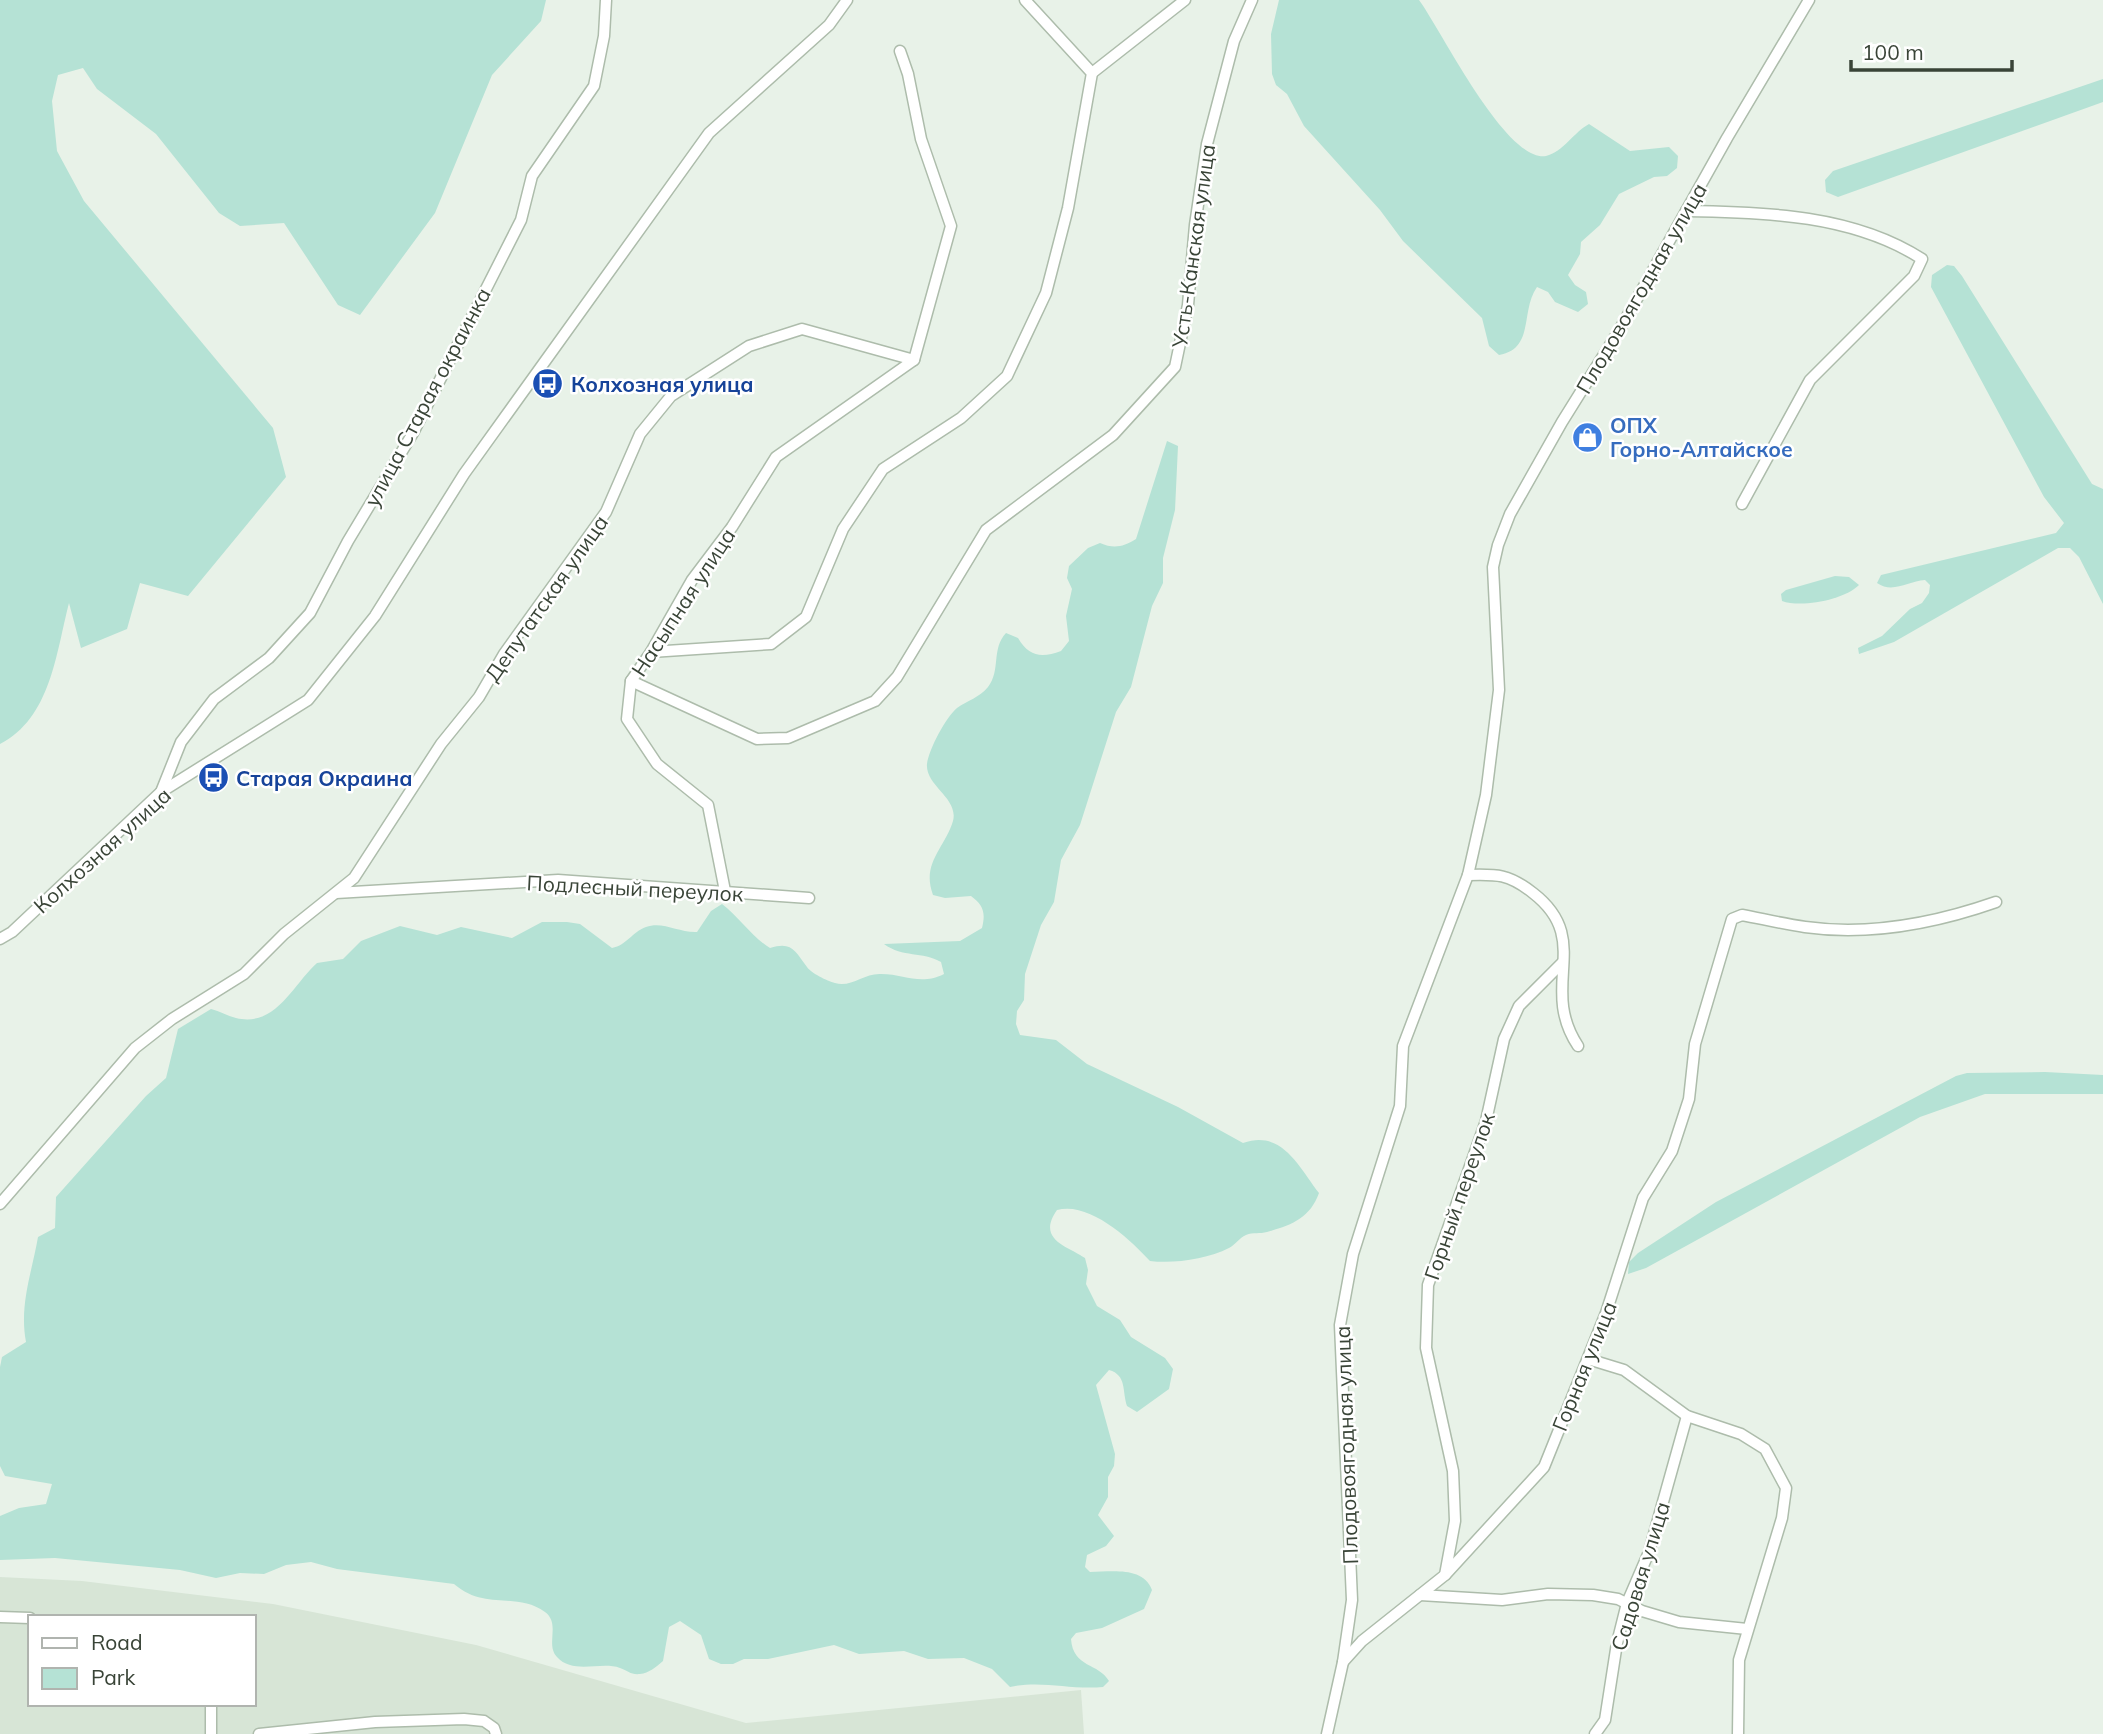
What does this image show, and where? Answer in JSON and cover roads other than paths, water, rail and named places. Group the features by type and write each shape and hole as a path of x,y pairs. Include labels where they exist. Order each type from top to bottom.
{"street":[{"name":"улица Старая окраинка","path":"161,792 181,742 214,699 269,658 310,613 348,541 412,433 521,220 532,176 594,86 604,36 606,0"},
{"name":"Колхозная улица","path":"0,939 12,932 161,792 308,699 375,616 464,474 709,133 829,25 847,0"},
{"path":"1025,0 1092,73"},
{"path":"651,652 771,644 806,617 843,529 883,469 961,418 1007,376 1046,293 1068,208 1092,73 1185,0"},
{"name":"Усть-Канская улица","path":"631,681 757,739 788,738 875,701 897,677 986,530 1113,435 1175,368 1188,304 1195,225 1207,144 1234,41 1252,0"},
{"name":"Плодовоягодная улица","path":"1327,1734 1343,1662 1352,1600 1340,1325 1353,1254 1400,1105 1403,1046 1468,875 1486,795 1499,690 1493,566 1498,545 1510,514 1531,476 1620,329 1809,0"},
{"path":"900,51 908,74 921,139 951,226 914,360"},
{"path":"1686,211 1750,212 1833,223 1894,241 1922,259 1914,276 1810,380 1742,505"},
{"name":"Депутатская улица","path":"0,1205 135,1048 244,974 284,934 354,878 441,744 479,697 504,654 606,512 639,434 671,396 750,346 802,329 914,360"},
{"name":"Насыпная улица","path":"726,891 708,805 657,764 627,719 631,681 651,652 692,580 732,527 776,457 914,360"},
{"path":"1468,875 1508,876 1551,907 1561,925 1565,945 1562,1009 1569,1032 1578,1046"},
{"name":"Подлесный переулок","path":"335,893 558,880 809,898"},
{"name":"Горная улица","path":"1343,1662 1362,1641 1445,1575 1544,1467 1623,1266 1629,1235 1643,1198 1672,1151 1689,1098 1695,1044 1732,919 1742,915 1806,927 1855,930 1914,924 1960,914 1996,902"},
{"name":"Горный переулок","path":"1445,1575 1455,1521 1452,1471 1426,1348 1428,1285 1486,1121 1504,1039 1519,1006 1563,962"},
{"path":"1588,1359 1624,1370 1687,1416 1741,1434 1765,1449 1786,1488 1782,1518 1739,1660 1738,1734"},
{"name":"Садовая улица","path":"1595,1734 1605,1720 1617,1643 1628,1603 1649,1552 1687,1416"},
{"path":"1420,1595 1502,1600 1571,1594 1618,1599 1679,1622 1747,1629"},
{"path":"0,1617 28,1618"},
{"path":"211,1706 211,1734"},
{"path":"259,1734 375,1722 464,1719 484,1721 494,1728 496,1734"}],"place":[{"name":"Колхозная улица","path":"548,384"},
{"name":"ОПХ Горно-Алтайское","path":"1587,437"},
{"name":"Старая Окраина","path":"213,778"}]}
